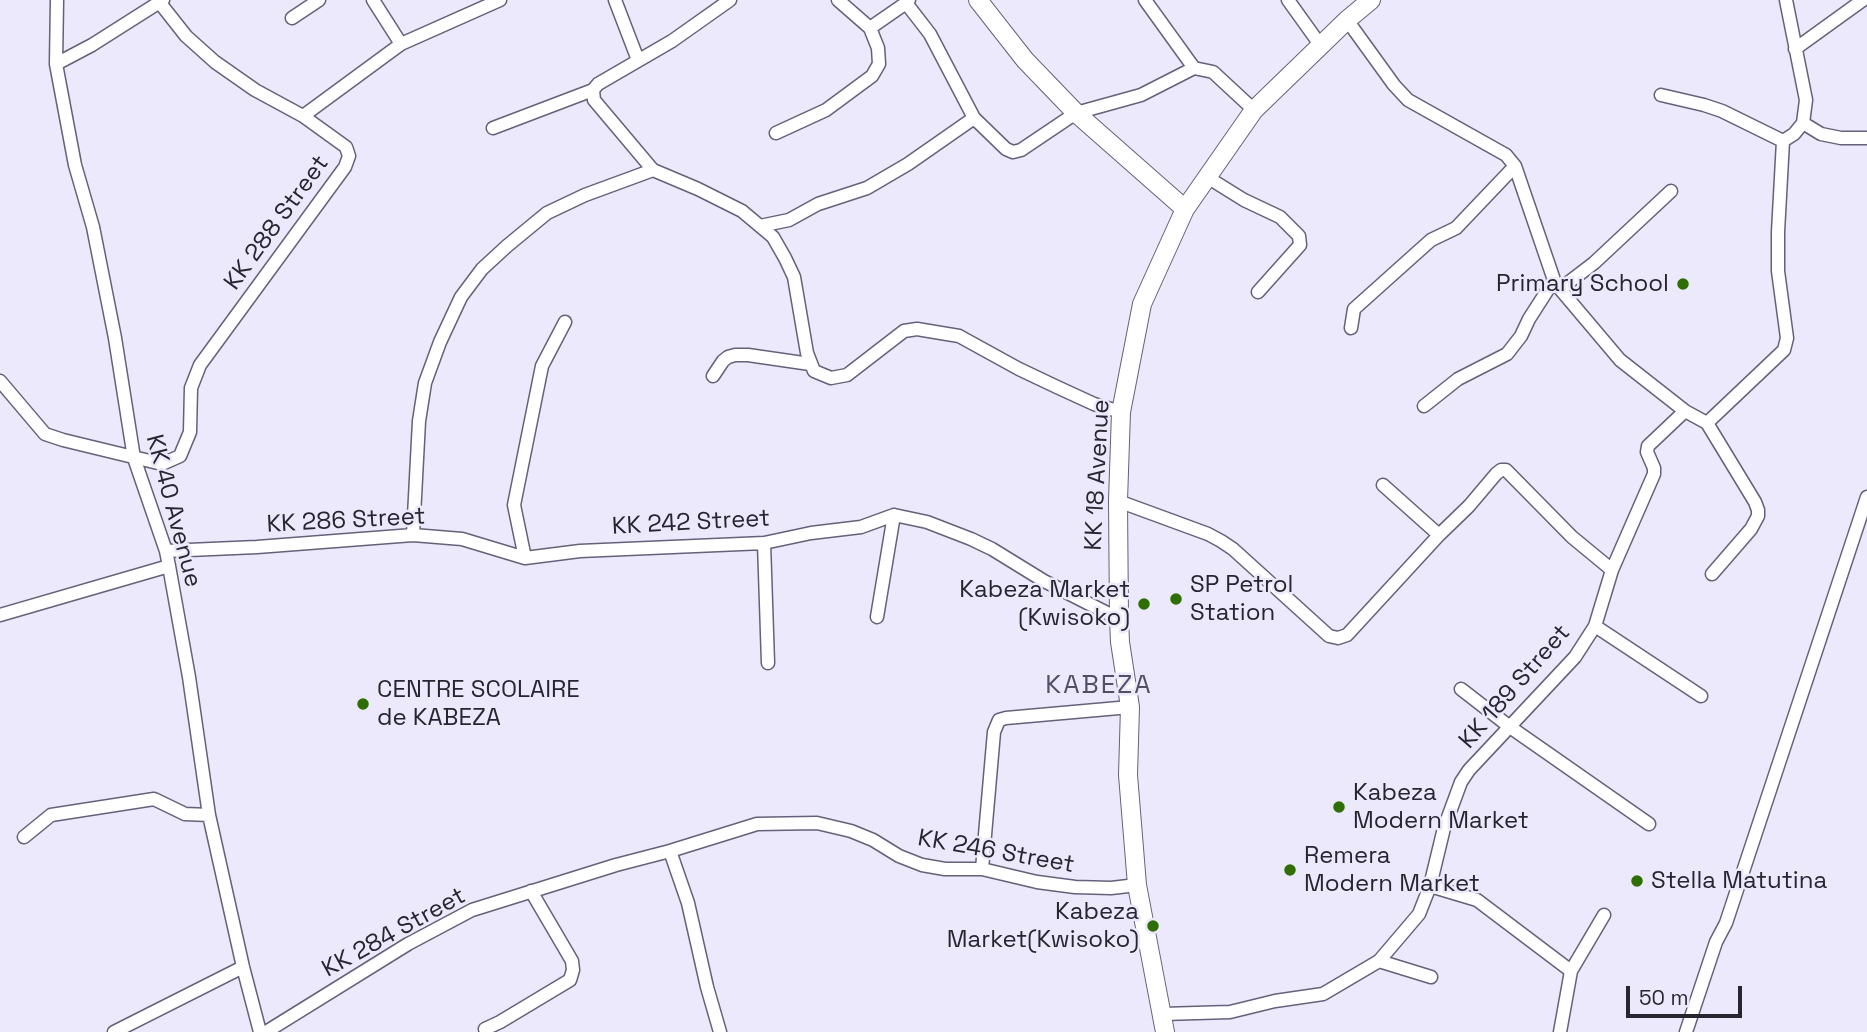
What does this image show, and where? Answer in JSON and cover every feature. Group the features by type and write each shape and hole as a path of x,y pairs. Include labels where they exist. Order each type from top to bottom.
{"main road":[{"path":"978,0 1025,60 1076,113 1185,209"},
{"name":"KK 18 Avenue","path":"1163,1027 1137,886 1128,775 1130,707 1119,619 1118,501 1121,412 1142,304 1185,209 1254,110 1371,0"}],"street":[{"name":"KK 40 Avenue","path":"57,0 56,64 75,165 93,227 113,325 134,458 166,551 189,677 209,815 260,1032"},
{"path":"292,18 319,0"},
{"path":"373,0 401,44"},
{"path":"303,116 401,44 483,3 500,0"},
{"path":"615,0 638,60"},
{"path":"493,128 593,90 598,84 672,41 730,0"},
{"path":"776,133 826,110 872,76 879,64 870,28 838,0"},
{"path":"1145,0 1194,68"},
{"path":"1289,0 1321,46"},
{"path":"1783,141 1794,134 1803,123 1806,100 1786,0"},
{"path":"1795,49 1863,0"},
{"path":"56,64 92,45 161,1"},
{"name":"KK 288 Street","path":"134,458 162,464 180,456 190,432 191,388 200,365 345,167 349,156 346,146 215,62 186,36 161,1"},
{"path":"870,28 907,2 930,34 974,118 1006,149 1013,152 1021,150 1076,113 1141,95 1194,68 1213,72 1254,110"},
{"path":"1347,20 1408,100 1506,155 1516,166 1557,285 1620,360 1685,411 1707,423 1758,510 1751,530 1712,574"},
{"path":"593,90 594,100 653,170 742,211 773,237 794,277 810,364 814,371 831,378 847,375 904,331 917,328 959,336 1038,378 1094,404 1121,412"},
{"path":"1661,95 1723,111 1783,141"},
{"path":"760,226 789,220 818,204 867,188 908,164 974,118"},
{"path":"1803,123 1821,134 1841,138 1867,138"},
{"path":"1707,423 1784,350 1787,338 1778,271 1783,141"},
{"path":"1351,328 1354,309 1431,240 1456,228 1516,166"},
{"path":"413,535 419,421 425,383 461,297 482,270 547,213 585,195 653,170"},
{"path":"1207,177 1244,200 1280,217 1299,236 1300,245 1258,292"},
{"path":"1424,406 1458,379 1507,354 1557,285 1594,263 1671,191"},
{"path":"525,558 514,505 542,366 565,322"},
{"path":"713,376 723,361 735,355 810,364"},
{"path":"0,381 45,434 134,458"},
{"name":"KK 189 Street","path":"1163,1027 1275,1001 1323,994 1378,961 1419,914 1430,886 1444,828 1461,782 1469,770 1575,657 1595,626 1612,570 1654,474 1647,452 1648,446 1685,411"},
{"path":"1118,501 1222,541 1329,636 1338,638 1347,635 1501,470 1506,470 1572,537 1612,570"},
{"path":"1383,485 1439,536"},
{"path":"1686,1032 1716,942 1726,923 1867,497"},
{"path":"877,617 894,515 927,522 971,539 1044,581 1119,619"},
{"name":"KK 242 Street","path":"525,558 580,551 764,543 811,533 861,527 894,515"},
{"name":"KK 286 Street","path":"166,551 413,535 462,539 525,558"},
{"path":"764,543 768,663"},
{"path":"0,615 169,566"},
{"path":"1595,626 1701,696"},
{"path":"1461,689 1510,727 1649,824"},
{"path":"982,869 994,732 999,720 1130,707"},
{"path":"24,837 51,815 154,799 185,814 209,815"},
{"name":"KK 246 Street","path":"670,850 757,824 817,823 851,831 922,865 945,869 982,869 1037,882 1075,887 1137,886"},
{"path":"670,850 688,903 720,1032"},
{"name":"KK 284 Street","path":"266,1032 408,944 472,910 670,850"},
{"path":"1430,886 1477,900 1571,971"},
{"path":"485,1029 570,980 572,961 531,891"},
{"path":"1560,1032 1571,971 1604,915"},
{"path":"1378,961 1432,977"},
{"path":"114,1032 243,967"}],"place":[{"name":"Primary School","path":"1683,284"},
{"name":"SP Petrol Station","path":"1176,599"},
{"name":"Kabeza Market (Kwisoko)","path":"1144,604"},
{"name":"CENTRE SCOLAIRE de KABEZA","path":"363,704"},
{"name":"Kabeza Modern Market","path":"1339,807"},
{"name":"Remera Modern Market","path":"1290,870"},
{"name":"Stella Matutina","path":"1637,881"},
{"name":"Kabeza Market(Kwisoko)","path":"1153,926"}],"district":[{"name":"KABEZA","path":"1099,686"}]}
